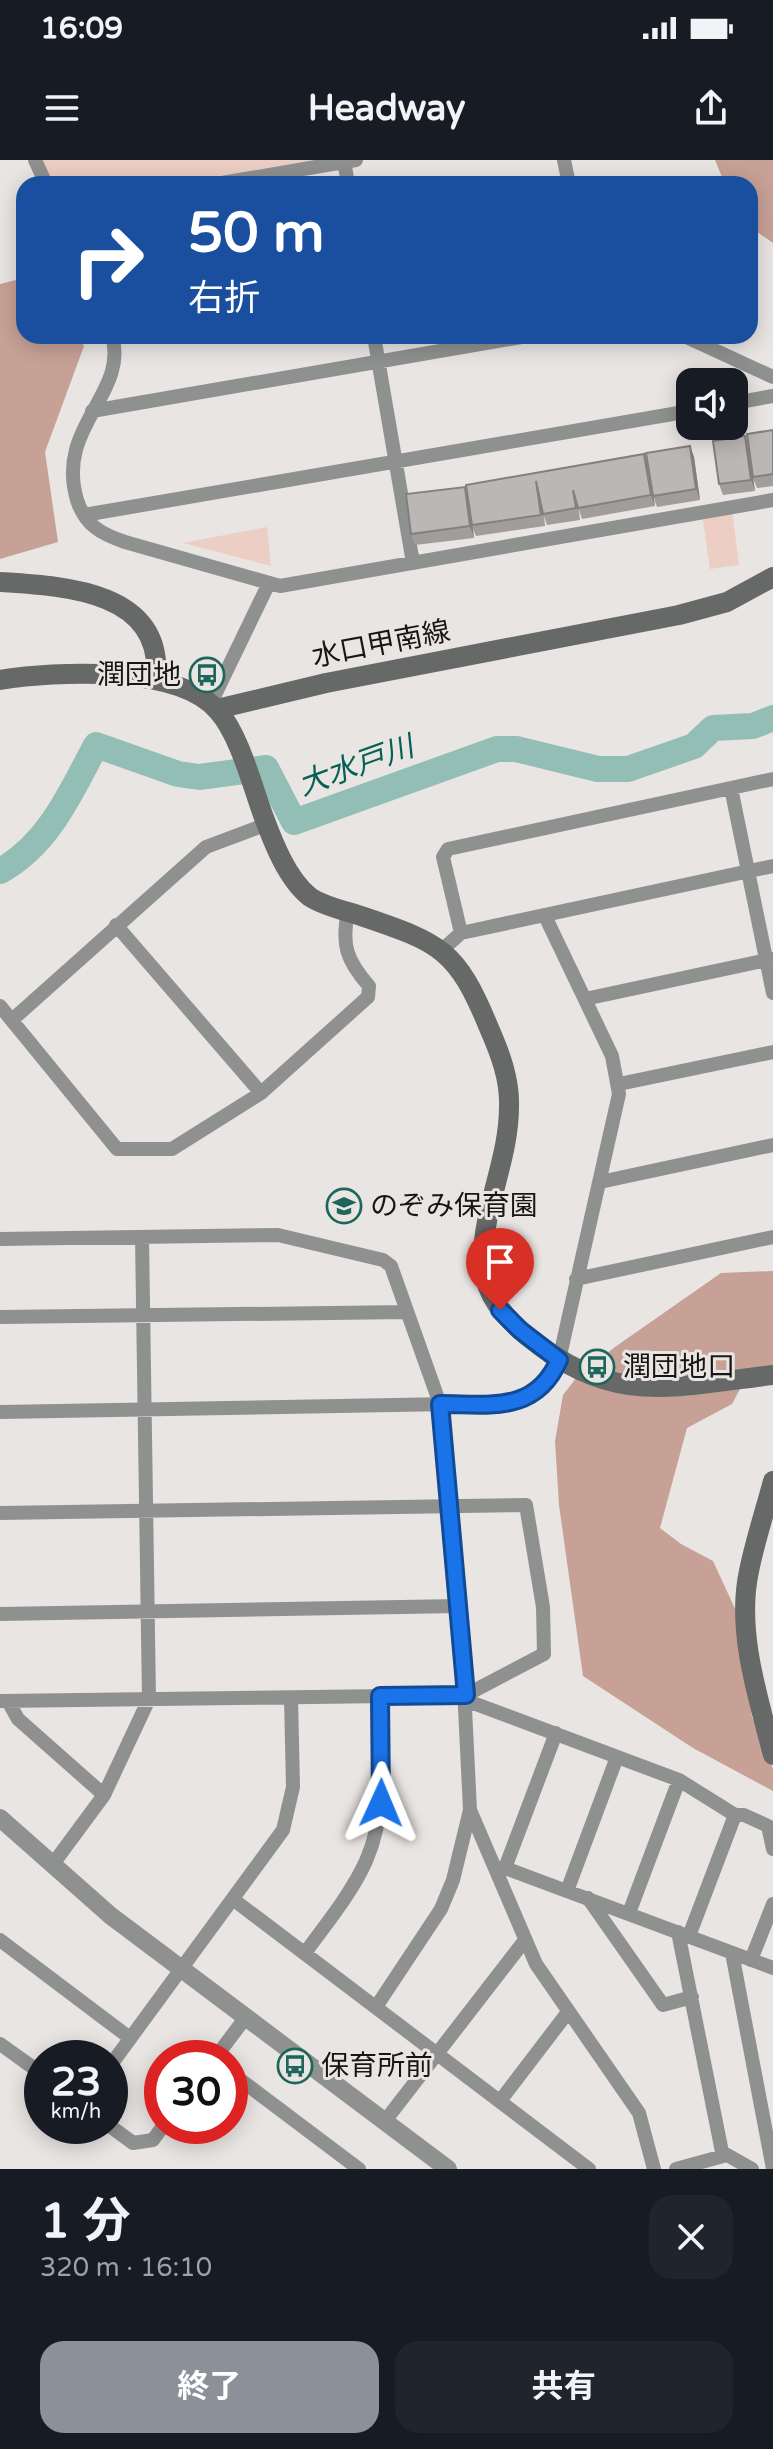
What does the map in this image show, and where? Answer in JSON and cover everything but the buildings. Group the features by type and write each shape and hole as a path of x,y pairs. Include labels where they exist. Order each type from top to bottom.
{"main road":[{"name":"水口甲南線","path":"214,706 679,615 727,602 773,577"},
{"path":"0,582 71,589 118,604 133,615 152,641 157,658 156,678"},
{"path":"0,680 118,675 156,678 194,690 214,706 246,769 267,824 298,884 310,896 443,949 472,991 506,1071 510,1106 486,1227 483,1264 493,1300 520,1330 559,1360 609,1383 632,1387 773,1375"},
{"path":"773,1481 748,1573 746,1617 751,1663 773,1755"}],"street":[{"path":"262,176 348,161"},
{"path":"114,344 111,374 73,453 74,485 84,515 97,531 110,537 280,586 773,500"},
{"path":"376,344 413,563"},
{"path":"92,411 481,344"},
{"path":"701,344 773,377"},
{"path":"748,400 773,396"},
{"path":"84,515 676,413"},
{"path":"214,706 269,583"},
{"path":"461,933 443,857 448,849 773,779"},
{"path":"731,788 746,872 769,959 773,993"},
{"path":"12,1020 206,847 267,824"},
{"path":"443,949 461,933 773,866"},
{"path":"0,1006 121,1150 172,1149 261,1093 368,997 369,986 349,964 345,951 348,912"},
{"path":"0,1412 516,1402 547,1383 559,1360 618,1108 619,1084 612,1056 545,916"},
{"path":"116,925 261,1093"},
{"path":"585,999 769,959"},
{"path":"619,1084 773,1052"},
{"path":"600,1182 773,1145"},
{"path":"0,1239 278,1235 383,1260 391,1266 440,1404 460,1606 470,1810 453,1880 441,1909 376,2007"},
{"path":"53,1864 104,1795 149,1699 142,1237"},
{"path":"576,1279 773,1237"},
{"path":"0,1317 407,1312"},
{"path":"0,1513 526,1505 543,1607 544,1654 466,1695 4,1701"},
{"path":"0,1614 460,1606"},
{"path":"466,1695 473,1703 679,1780 735,1815 768,1826 773,1849"},
{"path":"305,1953 354,1884 376,1831 382,1785 380,1696"},
{"path":"128,2041 275,1844 288,1818 293,1787 291,1698"},
{"path":"4,1701 18,1719 104,1795"},
{"path":"500,1869 556,1733"},
{"path":"567,1891 617,1757"},
{"path":"629,1913 679,1780"},
{"path":"470,1810 500,1869 525,1940 568,2012 639,2113 654,2169"},
{"path":"735,1815 684,1934 692,1997 722,2152 752,2169"},
{"path":"0,1818 111,1916 448,2169"},
{"path":"500,1869 588,1898 773,1968"},
{"path":"588,1898 663,2005 692,1997"},
{"path":"234,1900 589,2169"},
{"path":"751,1960 773,1904"},
{"path":"0,1940 130,2038"},
{"path":"385,2121 525,1940"},
{"path":"732,1953 773,2169"},
{"path":"500,2101 568,2012"},
{"path":"229,2040 246,2017"},
{"path":"0,2044 24,2061"},
{"path":"248,2086 359,2169"},
{"path":"676,2169 727,2155"}],"shaded area":[{"path":"42,160 321,160 227,176 49,176"},
{"path":"715,160 773,160 773,243 758,233 758,176 722,176"},
{"path":"16,280 16,344 84,346 45,452 58,542 0,559 0,284"},
{"path":"731,502 739,565 710,569 701,507"},
{"path":"267,527 271,566 183,543"},
{"path":"773,1271 773,1369 749,1372 732,1404 687,1428 660,1528 681,1544 713,1561 737,1613 752,1717 773,1769 773,1791 693,1748 583,1676 559,1505 555,1441 563,1395 576,1378 615,1347 721,1273"}],"waterway":[{"name":"大水戸川","path":"0,871 17,860 45,832 68,798 96,745 178,774 199,777 266,768 294,822 497,749 516,749 598,769 628,769 694,746 713,728 753,726 773,718"}],"place":[{"name":"潤団地","path":"207,675"},
{"name":"のぞみ保育園","path":"344,1206"},
{"name":"潤団地口","path":"597,1367"},
{"name":"保育所前","path":"295,2066"}],"route":[{"path":"381,1803 380,1696 466,1695 440,1404 516,1402 547,1383 559,1360 500,1310"}]}
